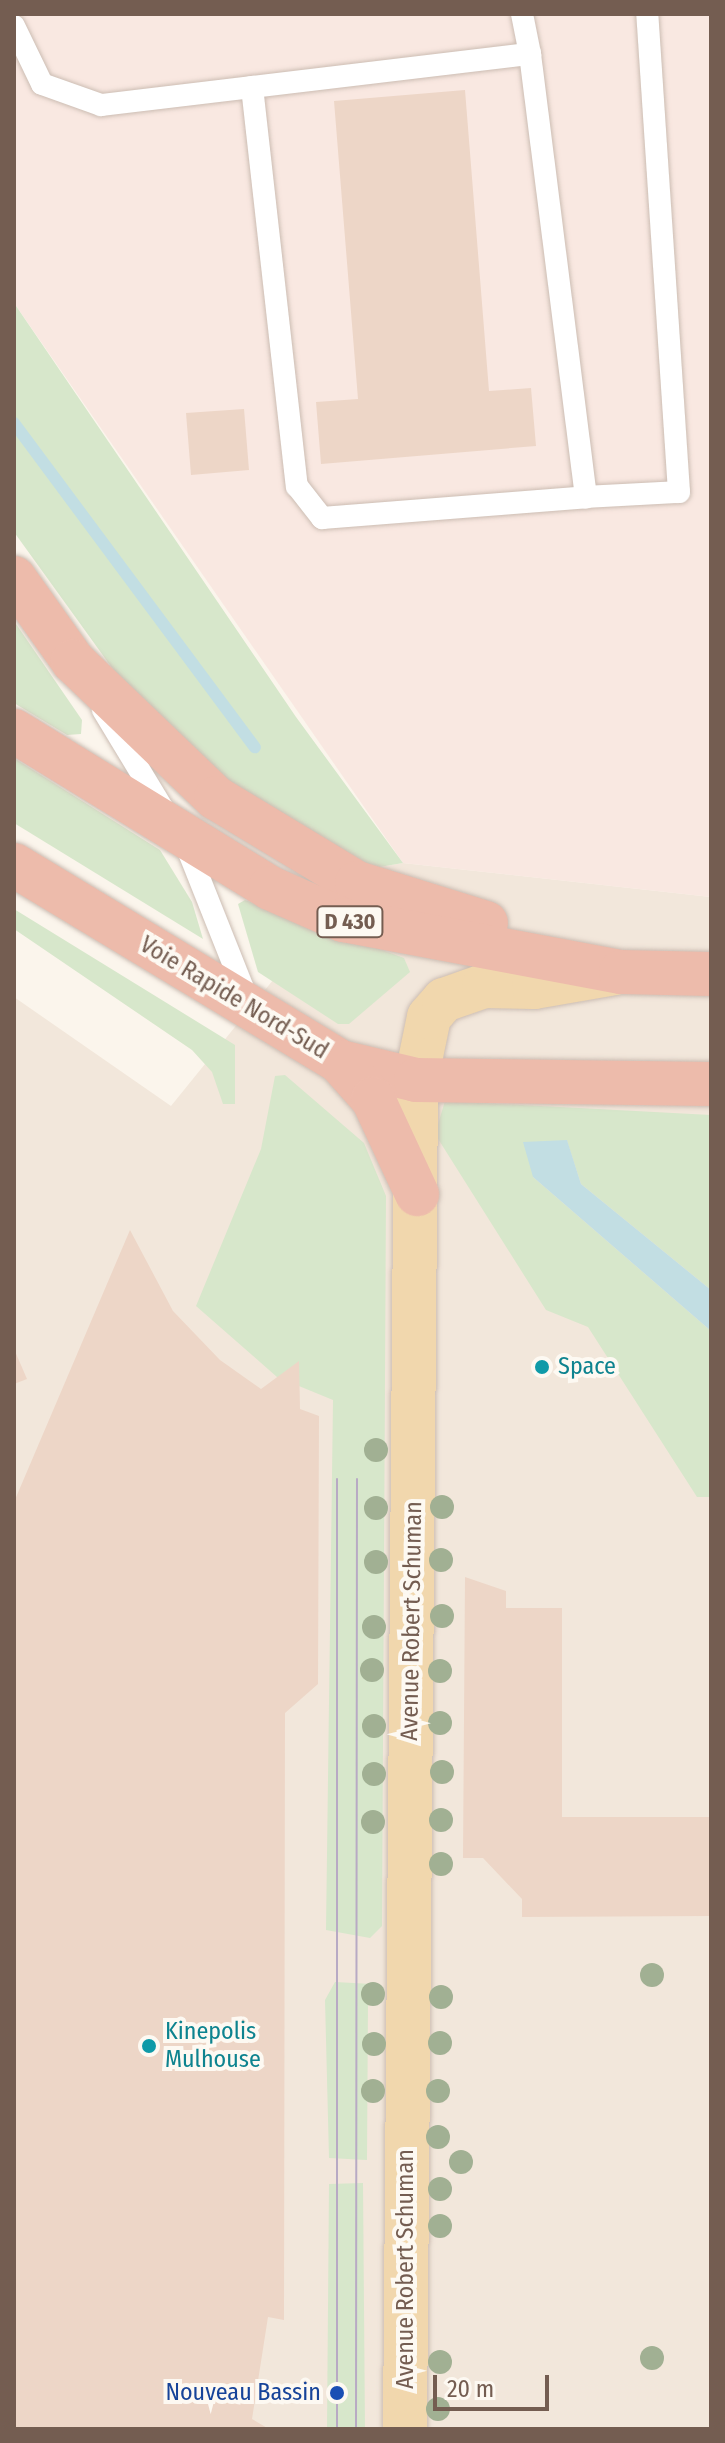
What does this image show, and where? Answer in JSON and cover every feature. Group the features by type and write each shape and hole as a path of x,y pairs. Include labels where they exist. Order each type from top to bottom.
{"highway":[{"path":"14,578 73,661 170,758 275,839 357,883 497,926 544,954"},
{"name":"D 430","path":"14,731 270,888 343,920 544,954 621,972 711,974"},
{"name":"Voie Rapide Nord-Sud","path":"14,865 340,1062 416,1080 711,1084"},
{"path":"340,1062 373,1099 417,1194"}],"main road":[{"name":"Avenue Robert Schuman","path":"405,2429 416,1080 429,1017 444,1000 484,986 534,987 621,972"}],"lane":[{"path":"522,14 530,54 586,497"},
{"path":"252,87 297,486 322,518 679,492 647,14"},
{"path":"14,26 42,84 101,105 530,54"},
{"path":"73,661 204,874 251,1008"}],"shaded area":[{"path":"14,14 711,14 711,897 403,863 14,303"},
{"path":"403,863 711,897 711,2429 14,2429 14,997 171,1106 362,870"}],"green space":[{"path":"14,303 296,717 403,863 362,870 239,799 138,704 14,532"},
{"path":"14,621 82,720 81,734 67,735 14,703"},
{"path":"14,758 160,850 192,902 203,939 14,823"},
{"path":"245,900 404,958 410,972 349,1024 338,1024 258,972 238,904"},
{"path":"14,909 235,1045 235,1104 223,1104 212,1072 192,1050 14,929"},
{"path":"285,1075 364,1143 386,1196 382,1926 370,1938 326,1930 333,1400 277,1377 196,1306 261,1149 275,1076"},
{"path":"445,1101 711,1115 711,1290 581,1184 567,1141 533,1177 711,1331 711,1497 697,1497 588,1327 546,1310 435,1134"},
{"path":"335,1982 372,1984 381,1994 381,2003 368,2004 367,2160 329,2158 325,2000"},
{"path":"363,2183 365,2429 327,2429 329,2184"}],"water":[{"path":"567,1140 581,1184 711,1290 711,1331 533,1177 523,1142"}],"building":[{"path":"465,90 489,391 531,388 536,446 321,464 316,402 358,399 334,101"},
{"path":"244,409 249,470 191,475 186,413"},
{"name":"Kinepolis Mulhouse","path":"130,1230 173,1311 220,1360 261,1389 299,1361 300,1409 319,1416 318,1684 285,1713 284,2320 268,2317 252,2419 269,2429 14,2429 14,1502"},
{"path":"14,1349 27,1379 14,1384"},
{"path":"465,1577 506,1591 506,1608 562,1608 562,1817 711,1817 711,1916 522,1917 522,1899 483,1858 463,1858"}],"waterway":[{"path":"14,423 255,747"}],"tram line":[{"path":"337,1479 337,2429"},
{"path":"356,2429 357,1479"}],"place":[{"name":"Space","path":"542,1367"},
{"name":"Kinepolis Mulhouse","path":"149,2046"},
{"name":"Nouveau Bassin","path":"337,2393"}]}
